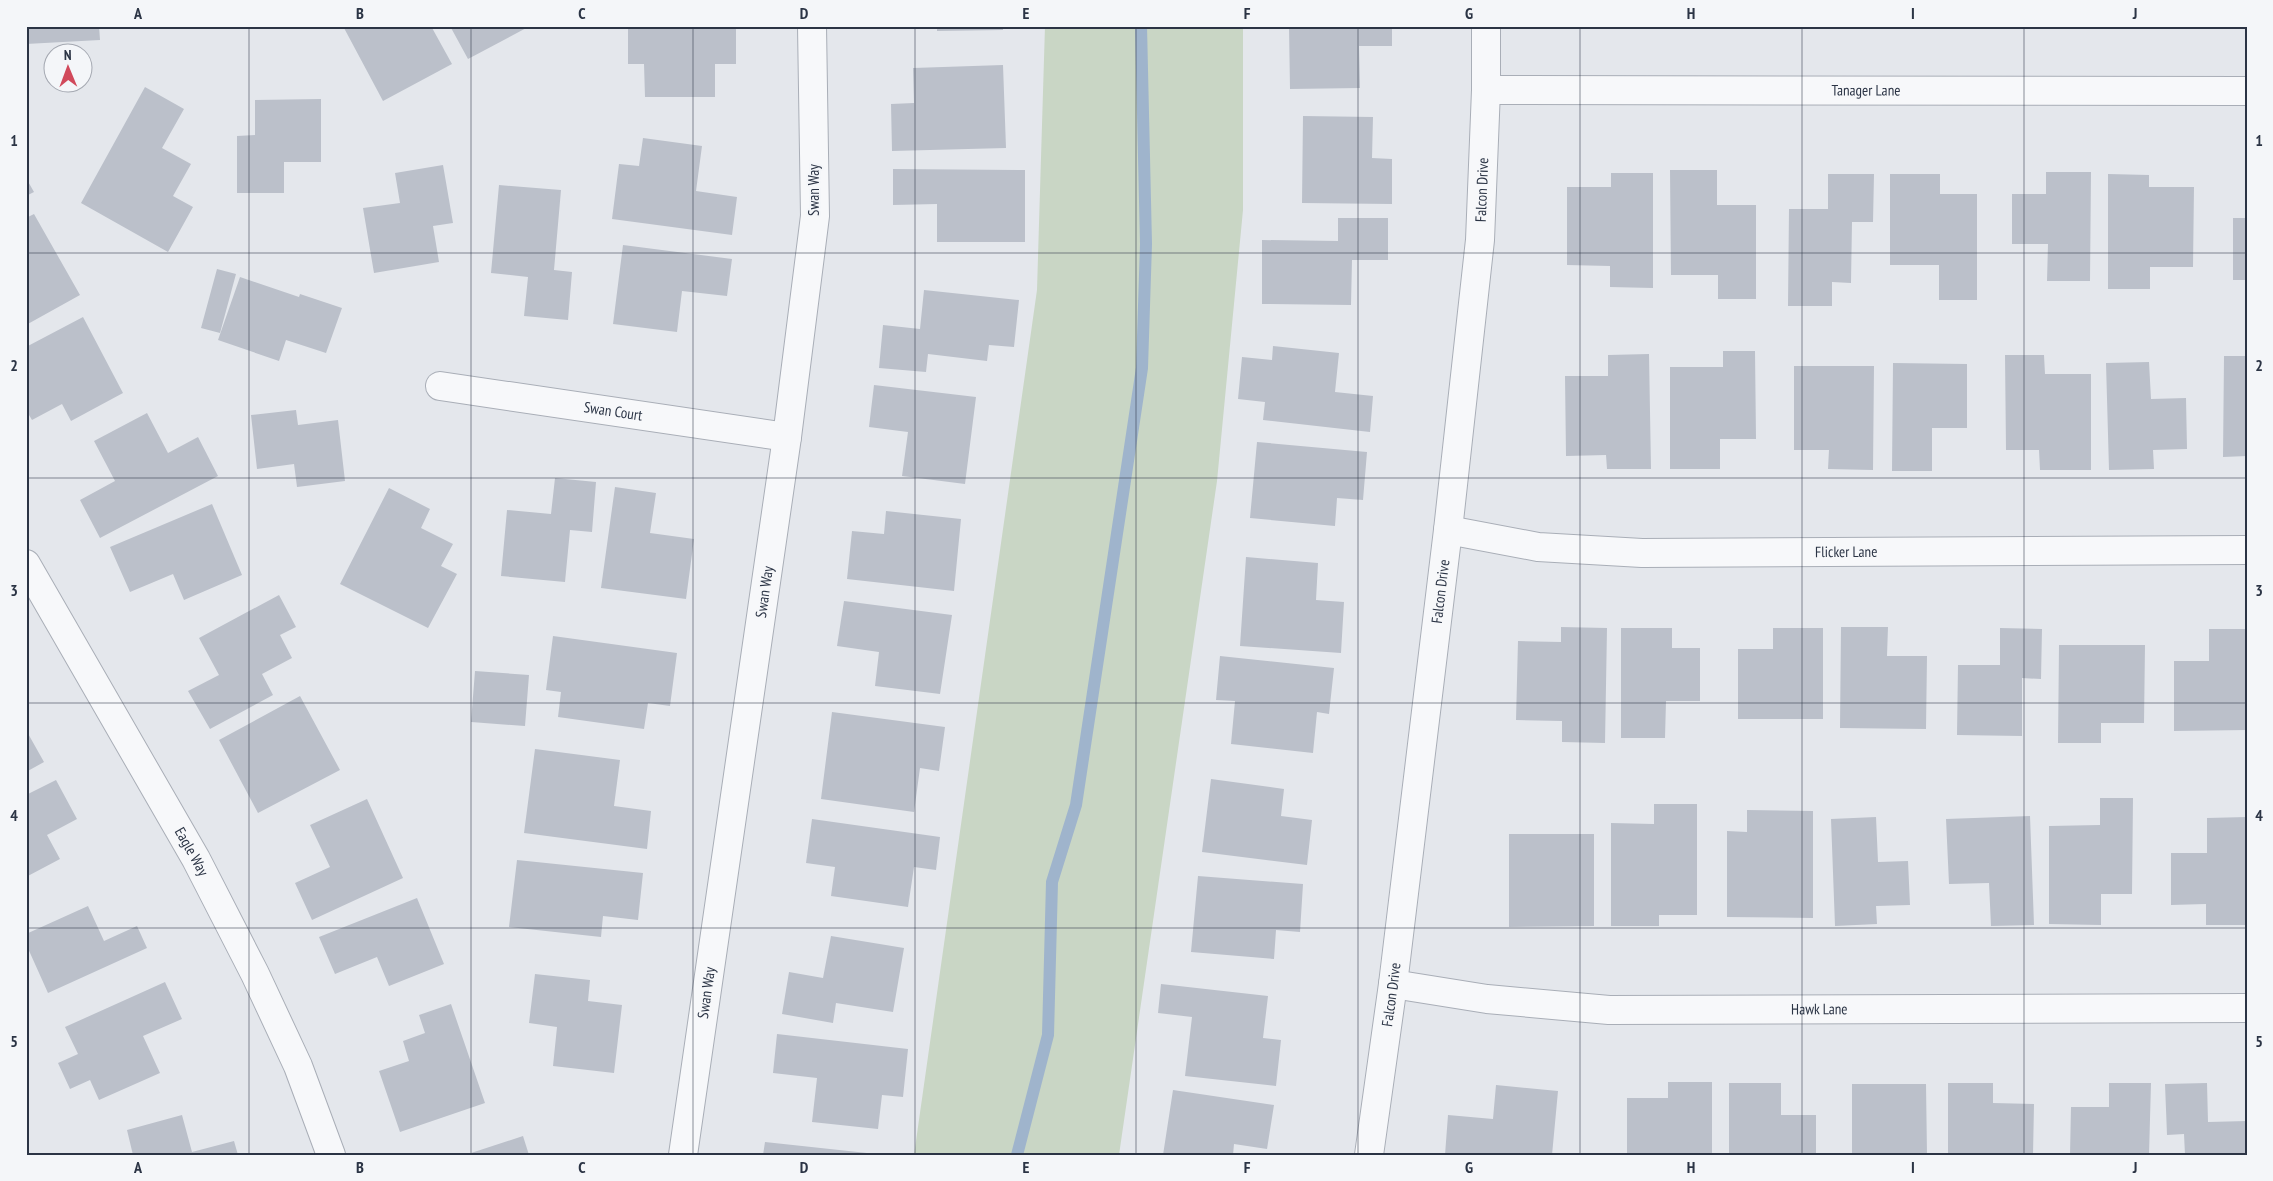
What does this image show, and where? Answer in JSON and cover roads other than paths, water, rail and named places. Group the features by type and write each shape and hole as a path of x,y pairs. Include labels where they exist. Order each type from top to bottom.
{"street":[{"name":"Swan Way","path":"683,1155 787,437 815,216 812,26"},
{"name":"Falcon Drive","path":"1369,1155 1394,984 1448,530 1480,240 1486,90 1486,26"},
{"name":"Tanager Lane","path":"1486,90 2247,91"},
{"name":"Swan Court","path":"440,386 787,437"},
{"name":"Flicker Lane","path":"1448,530 1538,547 1642,553 2247,550"},
{"name":"Eagle Way","path":"26,564 196,859 255,974 298,1066 331,1155"},
{"name":"Hawk Lane","path":"1394,984 1487,999 1609,1010 2247,1008"}],"waterway":[{"path":"1017,1155 1048,1035 1052,882 1076,805 1142,368 1146,244 1141,26"}]}
